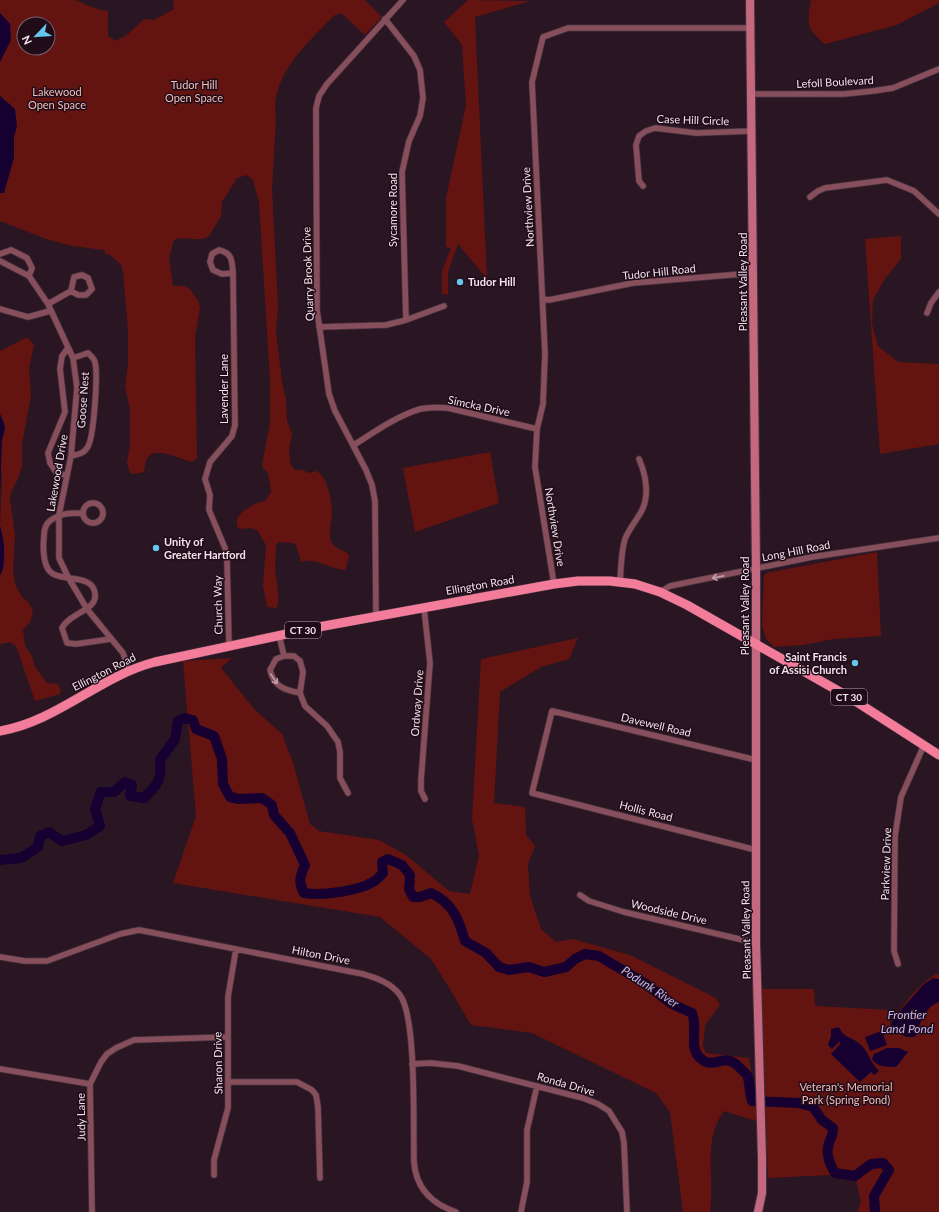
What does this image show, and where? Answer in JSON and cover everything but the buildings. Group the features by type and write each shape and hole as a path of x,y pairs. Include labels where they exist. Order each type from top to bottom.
{"main road":[{"name":"Pleasant Valley Road","path":"750,0 756,569 756,943 762,1192 758,1212"},
{"name":"Ellington Road","path":"0,731 29,723 129,671 155,662 279,635 554,584 578,581 620,582 660,592 756,643 849,697 939,755"}],"street":[{"name":"Quarry Brook Drive","path":"376,617 375,501 372,485 354,445 335,411 329,394 325,356 319,327 317,310 316,108 319,96 327,84 403,0"},
{"name":"Sycamore Road","path":"385,19 414,56 420,70 423,98 420,116 409,141 402,172 406,320"},
{"name":"Northview Drive","path":"554,584 535,467 537,429 543,404 545,378 543,299 532,82 543,37 568,28 751,28"},
{"name":"Lefoll Boulevard","path":"752,94 844,94 873,91 893,88 939,68"},
{"name":"Case Hill Circle","path":"643,186 639,181 636,145 639,136 646,131 655,128 696,133 752,131"},
{"path":"810,197 825,188 887,180 914,191 939,214"},
{"path":"0,254 11,250 26,258 32,268 29,276"},
{"name":"Lavender Lane","path":"210,495 205,484 206,473 210,462 232,436 235,425 233,273 232,258 227,252 219,250 212,254 210,262 212,270 222,274 233,273"},
{"name":"Lakewood Drive","path":"0,261 29,276 48,304 72,358 77,388 76,413 71,456 59,515 59,558 68,577 87,609 123,653 129,671"},
{"name":"Tudor Hill Road","path":"543,299 549,300 633,283 754,273"},
{"path":"48,304 72,291"},
{"path":"927,313 931,303 939,292"},
{"path":"319,327 386,324 406,320 444,306"},
{"path":"0,309 28,317 50,311"},
{"path":"66,476 56,472 50,463 48,453 65,412 60,369 62,356 68,348"},
{"name":"Goose Nest","path":"71,456 83,453 89,446 93,420 96,371 95,360 88,353 72,358"},
{"name":"Simcka Drive","path":"354,445 404,416 420,409 433,407 448,408 537,429"},
{"path":"65,412 76,413"},
{"path":"620,582 624,542 629,529 640,513 645,502 646,478 639,459"},
{"name":"Church Way","path":"210,495 209,510 225,548 227,559 229,646"},
{"path":"83,513 66,513 47,522 44,530 43,547 48,569 55,575 68,577 90,584 95,590 95,598 92,604 87,609 65,621 62,628 67,643 76,644 111,639"},
{"name":"Long Hill Road","path":"660,592 670,586 828,554 939,538"},
{"name":"Ordway Drive","path":"424,608 430,663 421,780 421,792 425,799"},
{"path":"279,635 284,656"},
{"path":"300,693 283,690 271,677 270,670 276,659 284,656 294,656 300,661 303,672 300,693 305,706 327,726 338,742 340,752 340,778 348,793"},
{"name":"Davewell Road","path":"532,792 552,711 756,760"},
{"name":"Parkview Drive","path":"898,964 894,951 895,836 901,797 924,745"},
{"name":"Hollis Road","path":"532,792 756,850"},
{"name":"Woodside Drive","path":"580,895 589,901 624,912 756,943"},
{"name":"Hilton Drive","path":"0,957 25,961 47,961 120,934 139,930 363,974 374,977 390,985 400,996 408,1014 412,1064 414,1162 416,1177 422,1188 431,1199 447,1209 456,1212"},
{"name":"Sharon Drive","path":"214,1175 214,1160 228,1108 230,1082 228,1037 229,986 236,949"},
{"name":"Judy Lane","path":"92,1212 90,1084 101,1062 107,1054 126,1043 144,1039 228,1037"},
{"name":"Ronda Drive","path":"412,1064 430,1063 458,1066 537,1086 598,1104 609,1112 616,1122 624,1143 627,1212"},
{"path":"0,1069 90,1084"},
{"path":"230,1082 297,1082 308,1087 316,1095 318,1100 320,1178"},
{"path":"522,1212 527,1182 527,1130 537,1086"}],"green space":[{"path":"0,0 76,0 95,8 108,11 108,36 115,41 127,35 144,19 154,20 174,9 173,0 365,0 382,17 365,35 341,13 335,15 292,61 278,89 275,103 276,119 272,189 278,306 276,332 282,382 286,400 287,421 292,433 289,451 291,465 295,470 303,470 309,473 316,471 324,478 331,502 331,539 332,543 336,547 349,555 346,569 338,569 322,563 311,561 301,562 296,545 293,543 279,542 276,545 275,564 278,605 276,608 267,607 263,585 266,545 257,530 249,528 239,529 237,524 237,519 244,510 265,501 271,492 268,473 262,465 270,423 270,379 259,202 253,180 247,175 237,178 222,202 221,216 209,236 200,239 183,238 174,240 169,258 173,286 184,286 190,289 198,301 200,308 195,337 197,458 192,462 163,453 152,454 146,460 144,472 133,474 130,473 127,463 130,446 130,409 125,386 128,364 128,330 123,272 121,265 109,254 106,255 104,250 72,246 46,239 0,221 0,190 14,148 0,96"},
{"path":"468,0 531,1 475,17 487,279 458,244 448,272 448,295 442,294 442,271 451,248 446,247 446,198 466,105 462,45 444,22"},
{"path":"811,0 939,0 939,3 897,25 825,44 814,34 809,25"},
{"path":"901,236 901,259 884,280 873,300 872,324 878,346 898,362 939,364 939,444 880,454 865,239"},
{"path":"27,337 34,345 29,368 31,396 22,444 22,466 18,479 11,492 10,499 15,535 13,570 15,584 22,597 29,603 33,613 30,622 23,630 25,646 32,656 35,667 47,683 58,684 61,691 60,694 35,701 16,646 10,642 0,644 0,575 3,569 4,545 0,526 2,477 0,465 5,424 0,414 0,351"},
{"path":"490,452 499,503 415,532 403,468"},
{"path":"877,552 881,636 833,639 803,645 774,647 766,639 762,625 764,576 766,573"},
{"path":"578,638 569,659 541,667 500,692 494,803 525,807 526,835 535,846 528,864 530,896 541,929 556,942 573,939 630,955 716,998 720,1005 705,1025 703,1046 706,1053 749,1058 759,1122 724,1111 717,1122 711,1147 710,1212 683,1212 670,1112 656,1093 532,1033 471,1025 431,959 380,917 173,883 196,816 183,661 232,658 221,668 255,710 282,734 293,763 310,824 319,831 379,840 406,855 449,891 470,894 479,855 472,819 481,659"},
{"name":"Veteran's Memorial Park (Spring Pond)","path":"936,974 939,975 939,1212 857,1212 861,1202 856,1180 844,1179 829,1175 768,1178 762,989 814,989 815,1006 890,1010 890,1025 916,990"}],"water":[{"path":"0,13 10,24 11,40 0,62"},
{"path":"0,96 15,109 17,126 14,137 14,158 4,193 0,193"},
{"path":"0,414 5,428 2,439 0,491"},
{"path":"0,526 4,544 4,565 0,575"},
{"name":"Frontier Land Pond","path":"933,978 939,979 939,1002 930,1007 927,1011 921,1021 916,1036 909,1037 899,1033 891,1025 893,1019 923,985"},
{"path":"839,1027 843,1033 858,1042 864,1048 879,1071 874,1075 871,1072 860,1082 831,1054 841,1043 839,1042 832,1049 828,1045 831,1036 831,1029"},
{"path":"882,1031 887,1045 870,1051 865,1037"},
{"path":"887,1048 899,1048 908,1052 896,1067 882,1066 874,1062 872,1059 874,1054"}],"waterway":[{"name":"Podunk River","path":"0,860 21,858 38,847 40,836 49,832 62,841 86,835 100,826 95,809 101,792 114,792 125,782 132,785 130,796 144,798 153,789 160,777 160,760 175,739 178,721 185,718 193,720 196,729 214,736 222,759 223,784 230,797 239,799 262,798 272,805 274,815 290,833 305,865 300,879 304,893 320,894 340,892 366,885 376,880 383,873 382,862 388,859 402,865 410,875 409,889 413,897 420,897 431,893 439,897 454,913 465,941 486,953 499,967 509,970 529,967 544,972 566,967 575,959 585,954 599,956 643,982 672,1004 692,1013 694,1018 694,1042 696,1053 699,1057 710,1063 724,1060 734,1063 748,1077 752,1101 799,1103 813,1107 822,1120 833,1128 829,1144 828,1157 835,1173 855,1176 871,1164 883,1163 889,1170 874,1196 875,1212"}],"place":[{"name":"Tudor Hill","path":"460,282"},
{"name":"Unity of Greater Hartford","path":"156,548"},
{"name":"Saint Francis of Assisi Church","path":"855,663"}],"park label":[{"name":"Tudor Hill Open Space","path":"194,91"},
{"name":"Lakewood Open Space","path":"57,98"}]}
